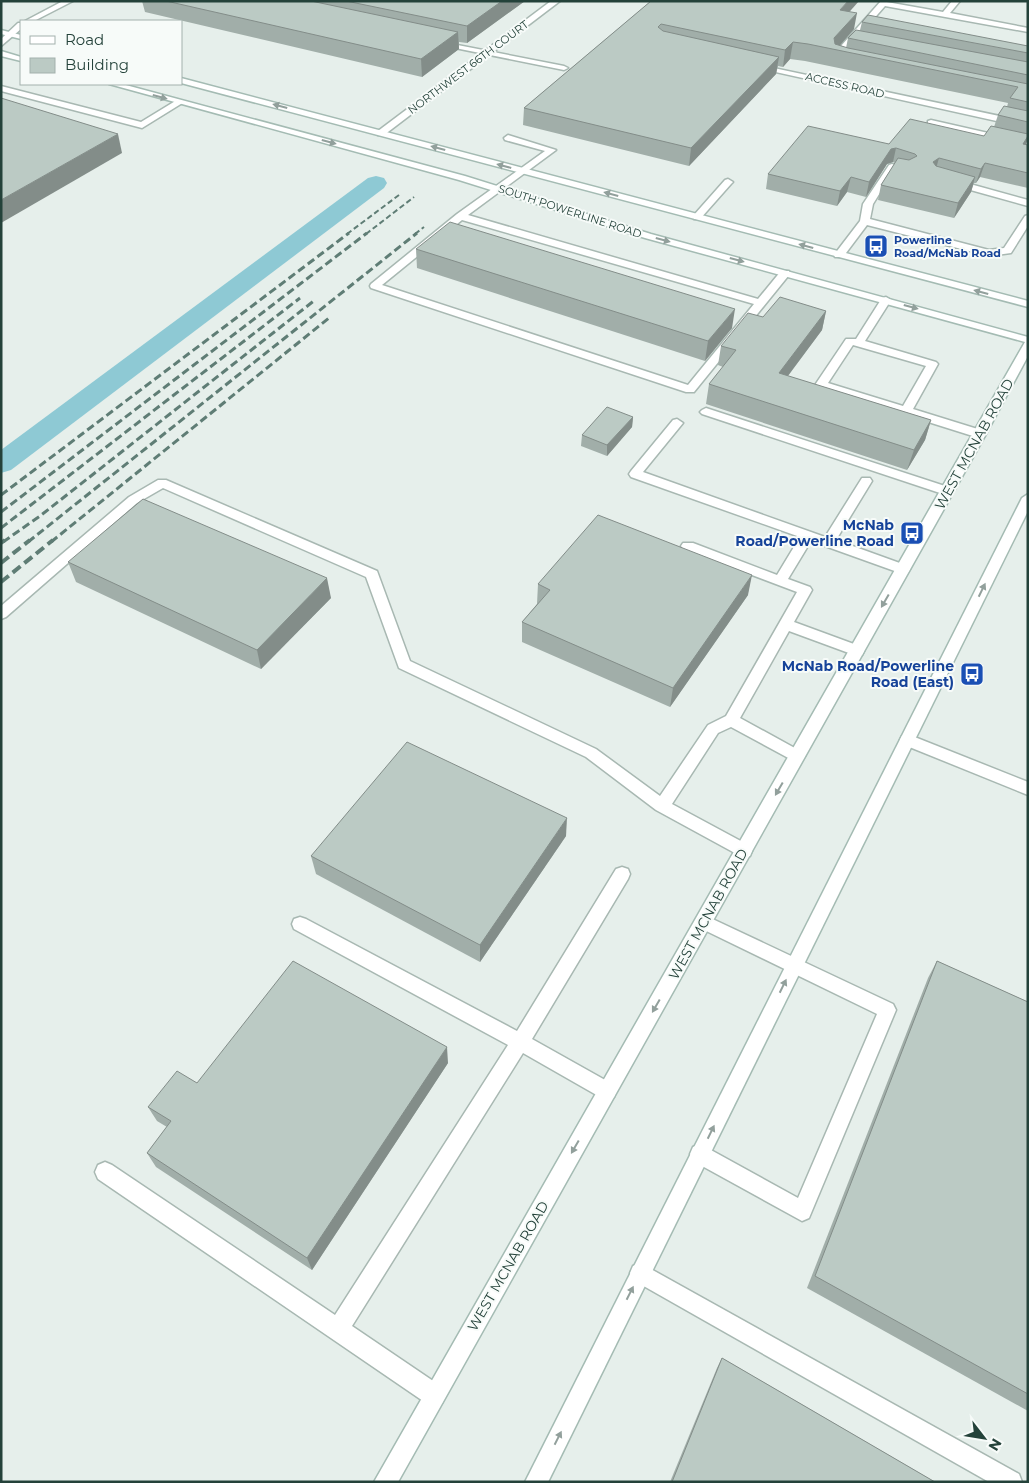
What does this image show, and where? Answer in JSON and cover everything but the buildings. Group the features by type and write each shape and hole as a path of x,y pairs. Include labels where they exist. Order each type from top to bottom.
{"main road":[{"path":"31,20 70,1"},
{"name":"NORTHWEST 66TH COURT","path":"381,133 556,1"},
{"path":"945,15 956,1"},
{"path":"845,61 836,57 883,3 899,4 945,15 1028,30"},
{"path":"867,21 877,22"},
{"path":"1,44 20,26"},
{"path":"1,32 20,37"},
{"path":"429,40 564,68"},
{"path":"850,41 859,43"},
{"path":"1,53 20,59"},
{"name":"ACCESS ROAD","path":"749,64 1028,125"},
{"name":"SOUTH POWERLINE ROAD","path":"182,80 1028,304"},
{"name":"SOUTH POWERLINE ROAD","path":"117,85 500,189 615,226 1028,340"},
{"path":"1,88 142,125 180,102"},
{"path":"931,123 1028,145"},
{"path":"508,138 552,150 460,216 375,286 690,390 785,273"},
{"path":"839,255 864,221 868,204 892,166 906,170"},
{"path":"945,180 1028,203"},
{"path":"696,217 728,182"},
{"path":"460,216 761,303"},
{"path":"864,221 989,254 1007,251 1028,218"},
{"path":"859,343 886,300"},
{"path":"906,411 932,364 850,341 821,385 980,434"},
{"name":"WEST MCNAB ROAD","path":"385,1482 980,434 1028,345"},
{"path":"706,412 947,491"},
{"path":"677,423 635,474 903,569"},
{"path":"828,542 866,481"},
{"path":"1,614 133,500 162,483 372,574 404,664 591,753 662,806 744,851"},
{"path":"536,1482 907,740 1025,509"},
{"path":"780,581 808,535"},
{"path":"662,806 713,729 731,720 805,590 688,546"},
{"path":"786,624 857,650"},
{"path":"731,720 797,756"},
{"path":"907,740 1028,789"},
{"path":"338,1328 520,1042 622,874"},
{"path":"700,1154 802,1211 887,1010 704,922"},
{"path":"300,924 607,1091"},
{"path":"105,1172 338,1328 434,1395"},
{"path":"640,1273 1011,1482"}],"waterway":[{"path":"1,464 376,183"}],"railway":[{"path":"347,234 399,195"},
{"path":"366,234 414,197"},
{"path":"415,234 424,227"},
{"path":"1,495 349,233"},
{"path":"1,512 367,233"},
{"path":"28,542 417,233"},
{"path":"1,528 300,298"},
{"path":"3,542 40,516 315,300"},
{"path":"51,542 329,318"},
{"path":"1,543 5,540"},
{"path":"1,563 30,540"},
{"path":"1,582 53,540"}],"place":[{"name":"Powerline Road/McNab Road","path":"876,246"},
{"name":"McNab Road/Powerline Road","path":"912,533"},
{"name":"McNab Road/Powerline Road (East)","path":"972,674"}]}
